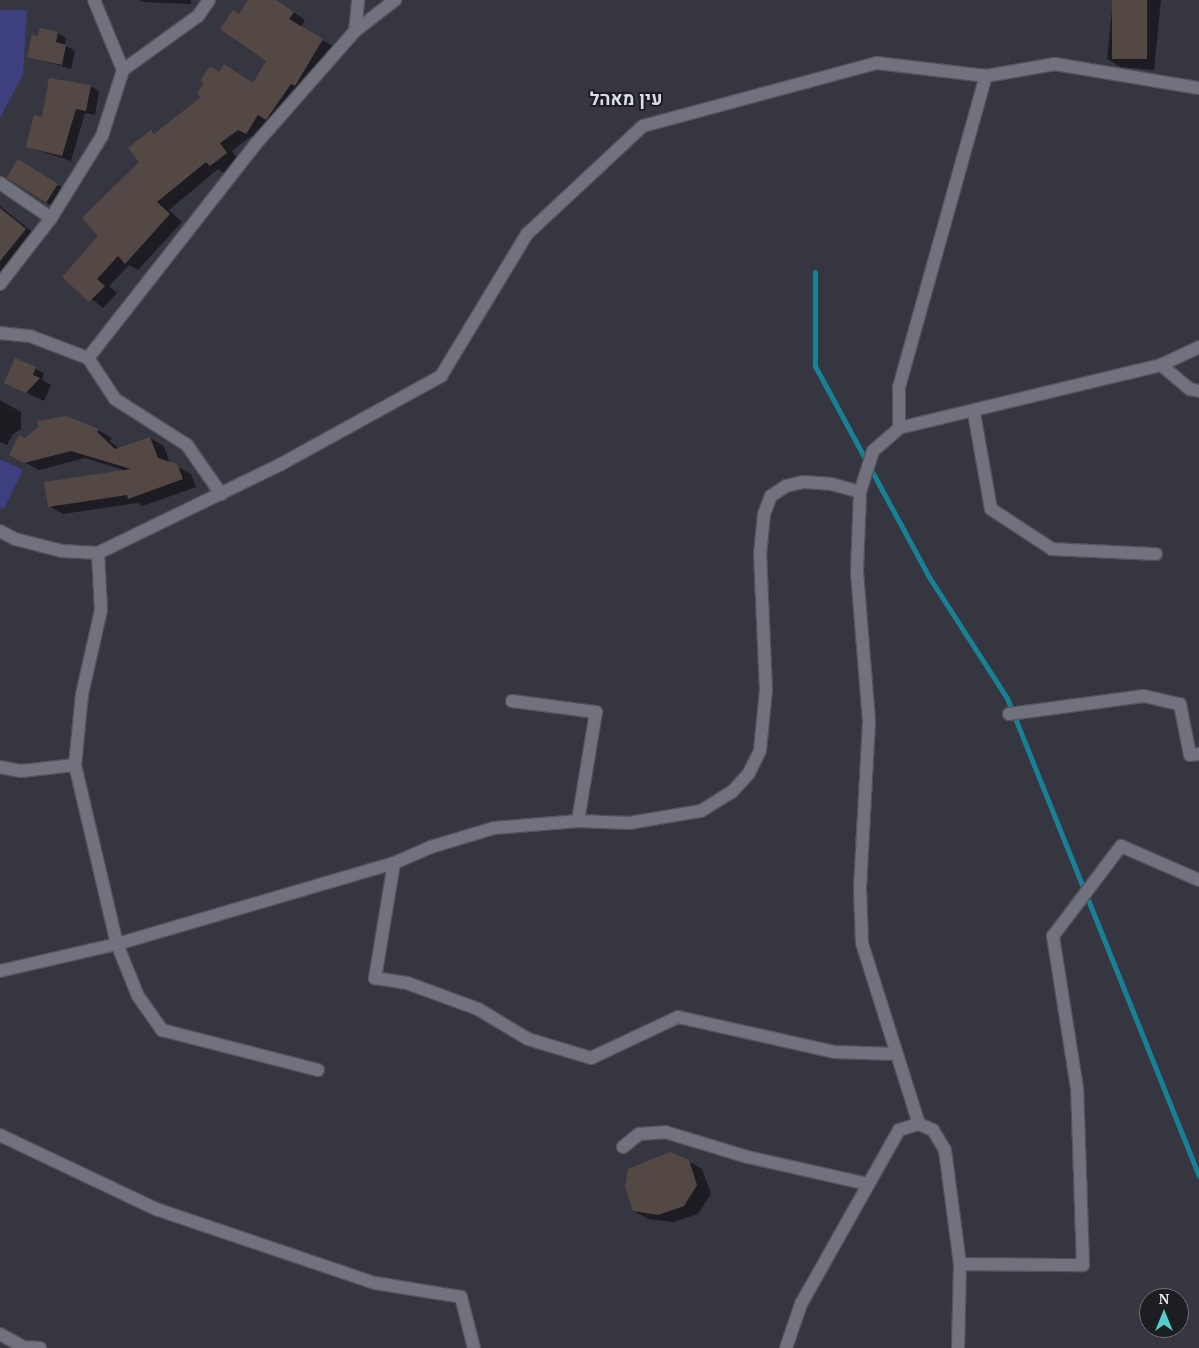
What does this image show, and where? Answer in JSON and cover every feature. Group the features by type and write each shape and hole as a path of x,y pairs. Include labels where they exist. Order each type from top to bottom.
{"street":[{"path":"94,0 123,70"},
{"path":"0,284 51,218 102,136 123,70 198,16 209,0"},
{"path":"355,31 358,0"},
{"path":"88,358 254,146 355,31 395,0"},
{"path":"0,531 15,539 62,551 98,552 221,494 441,376 527,234 642,126 877,63 986,76 1055,64 1199,88"},
{"path":"899,428 899,387 986,76"},
{"path":"0,183 51,218"},
{"path":"0,333 30,336 88,358 115,399 187,445 221,494"},
{"path":"918,1124 862,943 860,888 869,721 858,571 860,492 873,451 899,428 974,413 1161,365 1199,347"},
{"path":"1161,365 1190,389 1199,391"},
{"path":"974,413 991,509 1052,549 1156,554"},
{"path":"0,971 117,944 394,863 431,847 494,828 578,821 629,823 701,811 732,792 749,773 760,750 766,690 760,555 764,514 771,496 786,486 804,482 831,484 860,492"},
{"path":"98,552 102,610 82,694 75,765 117,944 138,996 162,1030 318,1070"},
{"path":"1009,714 1144,696 1180,704 1190,755 1199,754"},
{"path":"512,702 596,712 578,821"},
{"path":"0,767 21,771 75,765"},
{"path":"960,1264 1083,1264 1077,1088 1053,936 1121,846 1199,880"},
{"path":"394,863 375,978 407,983 478,1009 528,1039 592,1058 678,1017 834,1052 895,1054"},
{"path":"786,1348 801,1304 899,1130 918,1124 933,1130 945,1150 960,1264 958,1348"},
{"path":"623,1147 639,1134 665,1132 748,1157 868,1184"},
{"path":"0,1135 156,1210 375,1282 461,1296 474,1348"},
{"path":"0,1334 23,1347 40,1348"}],"shaded area":[{"path":"0,10 27,10 23,75 0,118"},
{"path":"0,459 23,470 4,509 0,507"}],"building":[{"path":"248,0 276,0 294,12 289,19 323,39 295,86 291,84 266,120 258,115 246,134 238,130 220,143 227,153 210,166 206,162 157,202 170,214 125,264 118,256 97,279 105,286 89,302 62,277 98,236 82,218 139,162 128,148 151,130 154,134 201,97 197,94 204,83 200,81 210,66 219,72 224,64 253,83 266,61 220,29 233,10 239,14"},
{"path":"1112,0 1147,0 1147,59 1112,59"},
{"path":"40,28 58,32 56,42 66,45 62,65 27,57 32,35 38,36"},
{"path":"49,78 91,85 86,111 76,109 62,156 26,147 34,115 42,117"},
{"path":"18,159 58,184 46,203 6,178"},
{"path":"0,208 26,229 0,261"},
{"path":"15,358 36,367 33,375 40,378 26,393 4,383"},
{"path":"67,416 99,429 97,432 115,449 150,437 158,458 177,464 183,479 128,499 127,495 48,507 44,482 131,469 71,451 24,463 9,455 19,435 25,438 39,426 37,421"},
{"path":"670,1152 689,1160 697,1185 684,1206 658,1215 633,1211 625,1187 628,1169"}],"waterway":[{"path":"815,272 815,366 929,577 1007,698 1199,1176"}],"district":[{"name":"עין מאהל","path":"626,98"}]}
